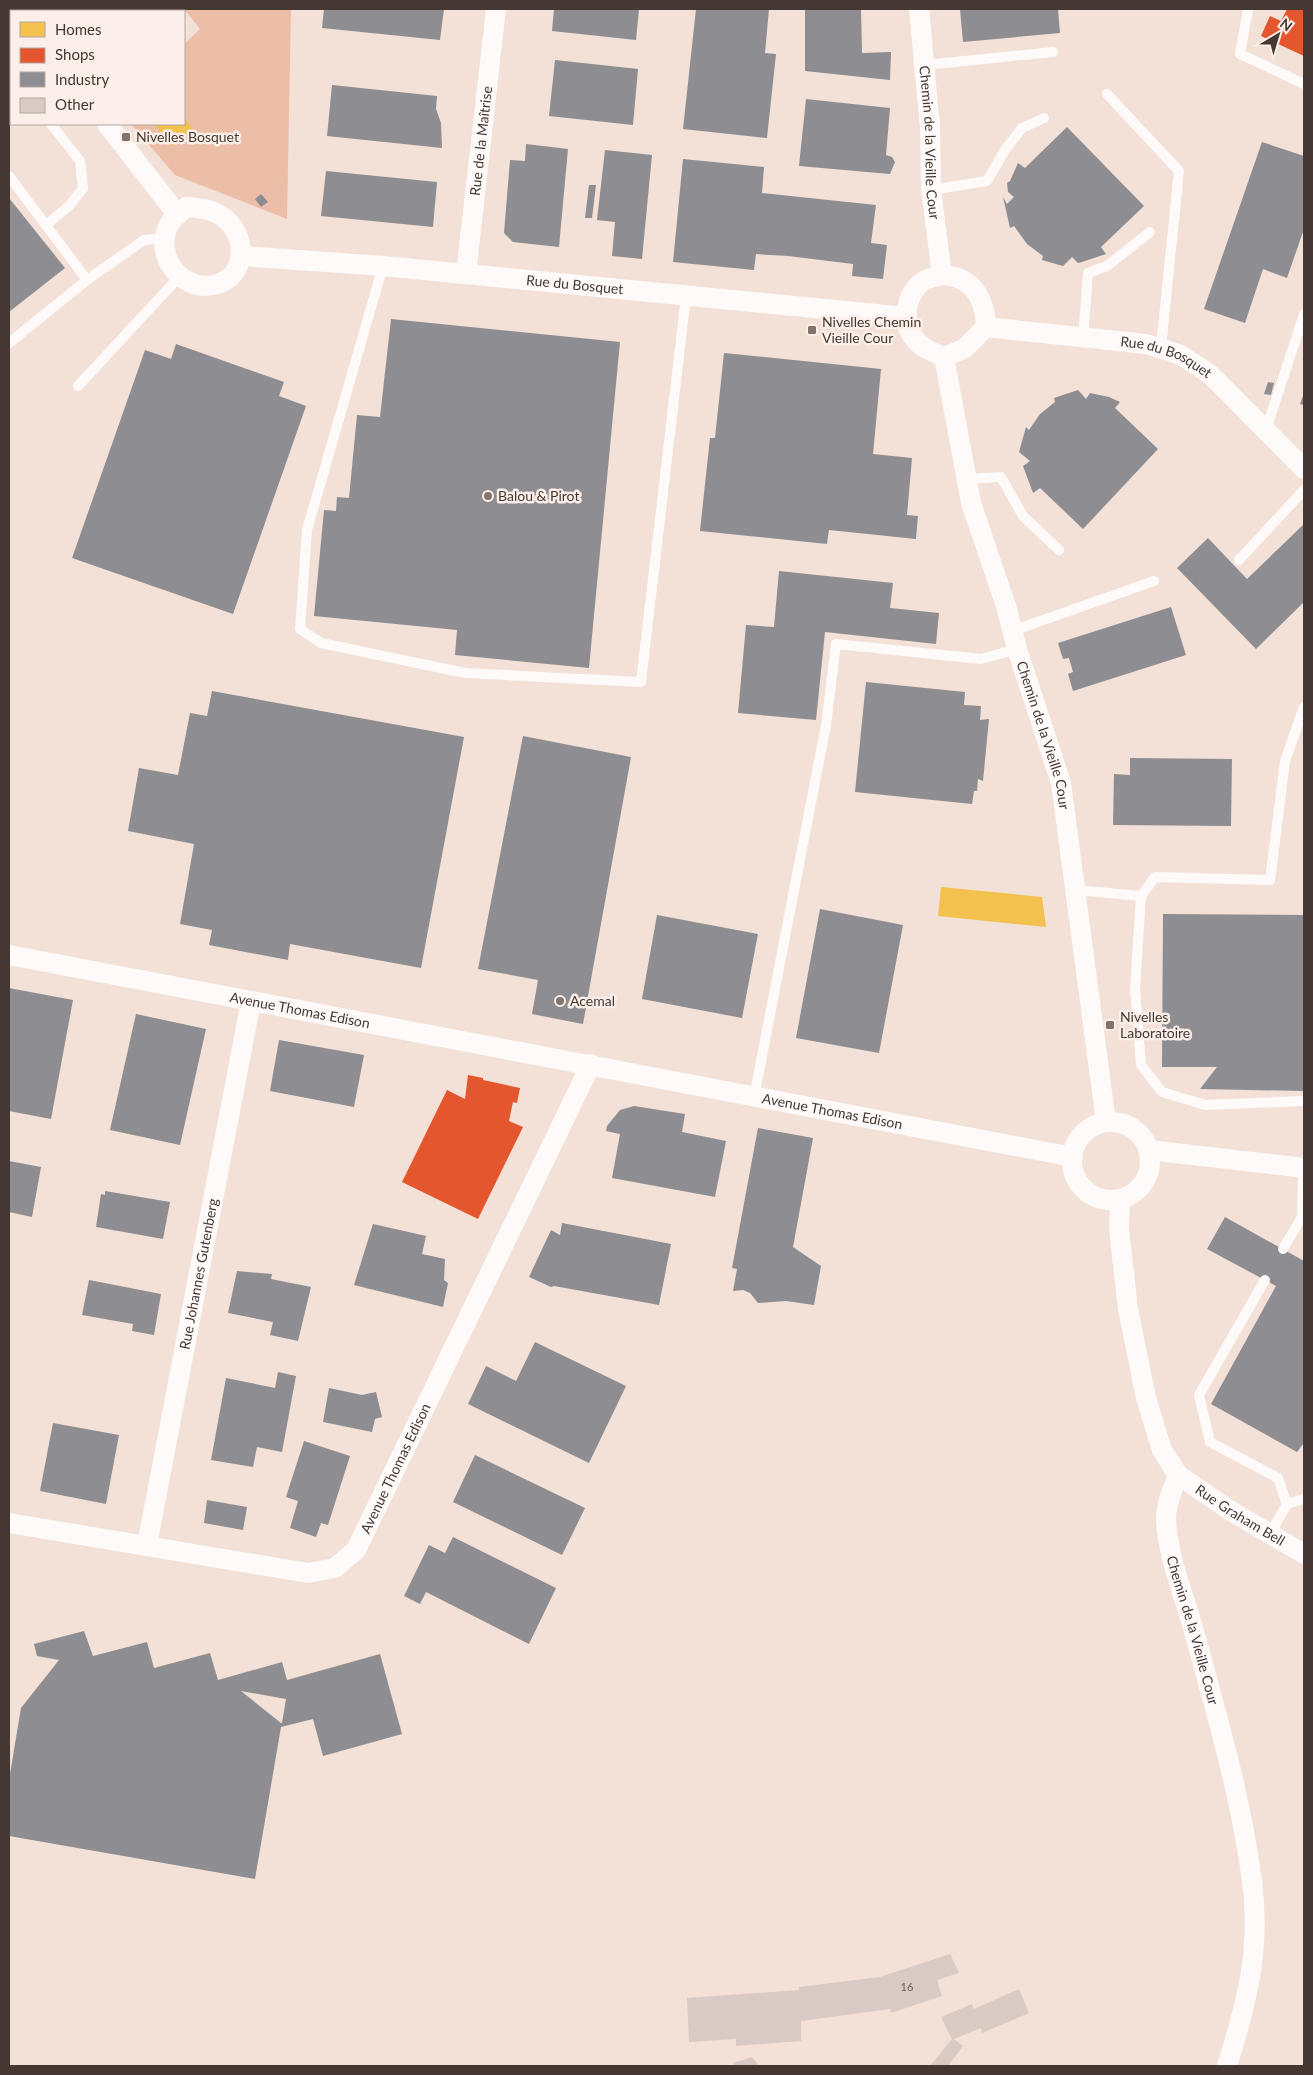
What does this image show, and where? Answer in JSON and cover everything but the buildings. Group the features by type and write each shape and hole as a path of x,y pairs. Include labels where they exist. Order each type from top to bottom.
{"street":[{"name":"Rue de la Maîtrise","path":"466,274 496,9"},
{"name":"Chemin de la Vieille Cour","path":"919,9 930,127 931,190 942,275"},
{"path":"108,125 177,214"},
{"path":"186,207 211,211 223,217 232,225 238,236 242,256 234,275 215,285 200,286 179,276 170,266 165,252 164,238 170,223 177,214 186,207"},
{"name":"Rue du Bosquet","path":"242,256 383,266 906,317"},
{"path":"942,275 952,275 965,280 976,290 982,302 986,327 964,349 944,357 922,346 912,337 906,317 912,292 922,282 942,275"},
{"name":"Rue du Bosquet","path":"986,327 1161,347 1181,355 1211,375 1304,469"},
{"name":"Chemin de la Vieille Cour","path":"944,357 971,503 1006,606 1014,640 1060,783 1106,1122"},
{"name":"Avenue Thomas Edison","path":"9,954 1073,1157"},
{"name":"Rue Johannes Gutenberg","path":"147,1545 251,1001"},
{"name":"Avenue Thomas Edison","path":"9,1523 308,1573 335,1568 356,1550 590,1064"},
{"path":"1106,1122 1120,1123 1133,1129 1143,1138 1149,1150 1149,1172 1143,1184 1133,1194 1120,1199 1108,1200 1096,1197 1084,1189 1076,1178 1073,1157 1076,1146 1083,1135 1093,1127 1106,1122"},
{"path":"1149,1150 1304,1168"},
{"path":"1120,1199 1118,1229 1128,1309 1146,1398 1162,1450 1178,1475"},
{"name":"Chemin de la Vieille Cour","path":"1178,1475 1167,1506 1168,1542 1218,1718 1241,1818 1253,1883 1255,1936 1252,1979 1227,2066"},
{"name":"Rue Graham Bell","path":"1178,1475 1198,1490 1304,1554"}],"lane":[{"path":"1248,9 1240,54 1304,84"},
{"path":"925,64 1053,52"},
{"path":"1107,94 1179,171 1161,347"},
{"path":"931,190 987,181 1005,150 1022,128 1044,118"},
{"path":"46,225 69,206 83,188 80,161 52,125"},
{"path":"9,176 86,280"},
{"path":"1083,338 1088,273 1107,266 1150,232"},
{"path":"9,343 86,280 144,240 164,238"},
{"path":"383,266 307,530 300,629 321,644 465,673 641,682 686,296"},
{"path":"78,386 179,276"},
{"path":"1266,430 1304,314"},
{"path":"967,479 1001,477 1023,516 1059,550"},
{"path":"1239,560 1304,490"},
{"path":"756,1087 826,725 836,644 981,659 1014,640 1154,581"},
{"path":"1304,707 1285,761 1270,880 1155,877 1141,896 1136,989 1141,1065 1162,1092 1205,1105 1304,1101"},
{"path":"1076,890 1141,896"},
{"path":"1283,1249 1303,1218 1304,1168"},
{"path":"1265,1280 1199,1395 1210,1442 1278,1478 1287,1504"},
{"path":"1270,1534 1287,1504 1304,1499"}],"shaded area":[{"path":"291,9 287,219 175,175 132,125 185,125 185,43 200,29 185,10"}],"place":[{"name":"Nivelles Bosquet","path":"126,137"},
{"name":"Nivelles Chemin Vieille Cour","path":"812,330"},
{"name":"Balou & Pirot","path":"488,496"},
{"name":"Acemal","path":"560,1001"},
{"name":"Nivelles Laboratoire","path":"1110,1025"}]}
